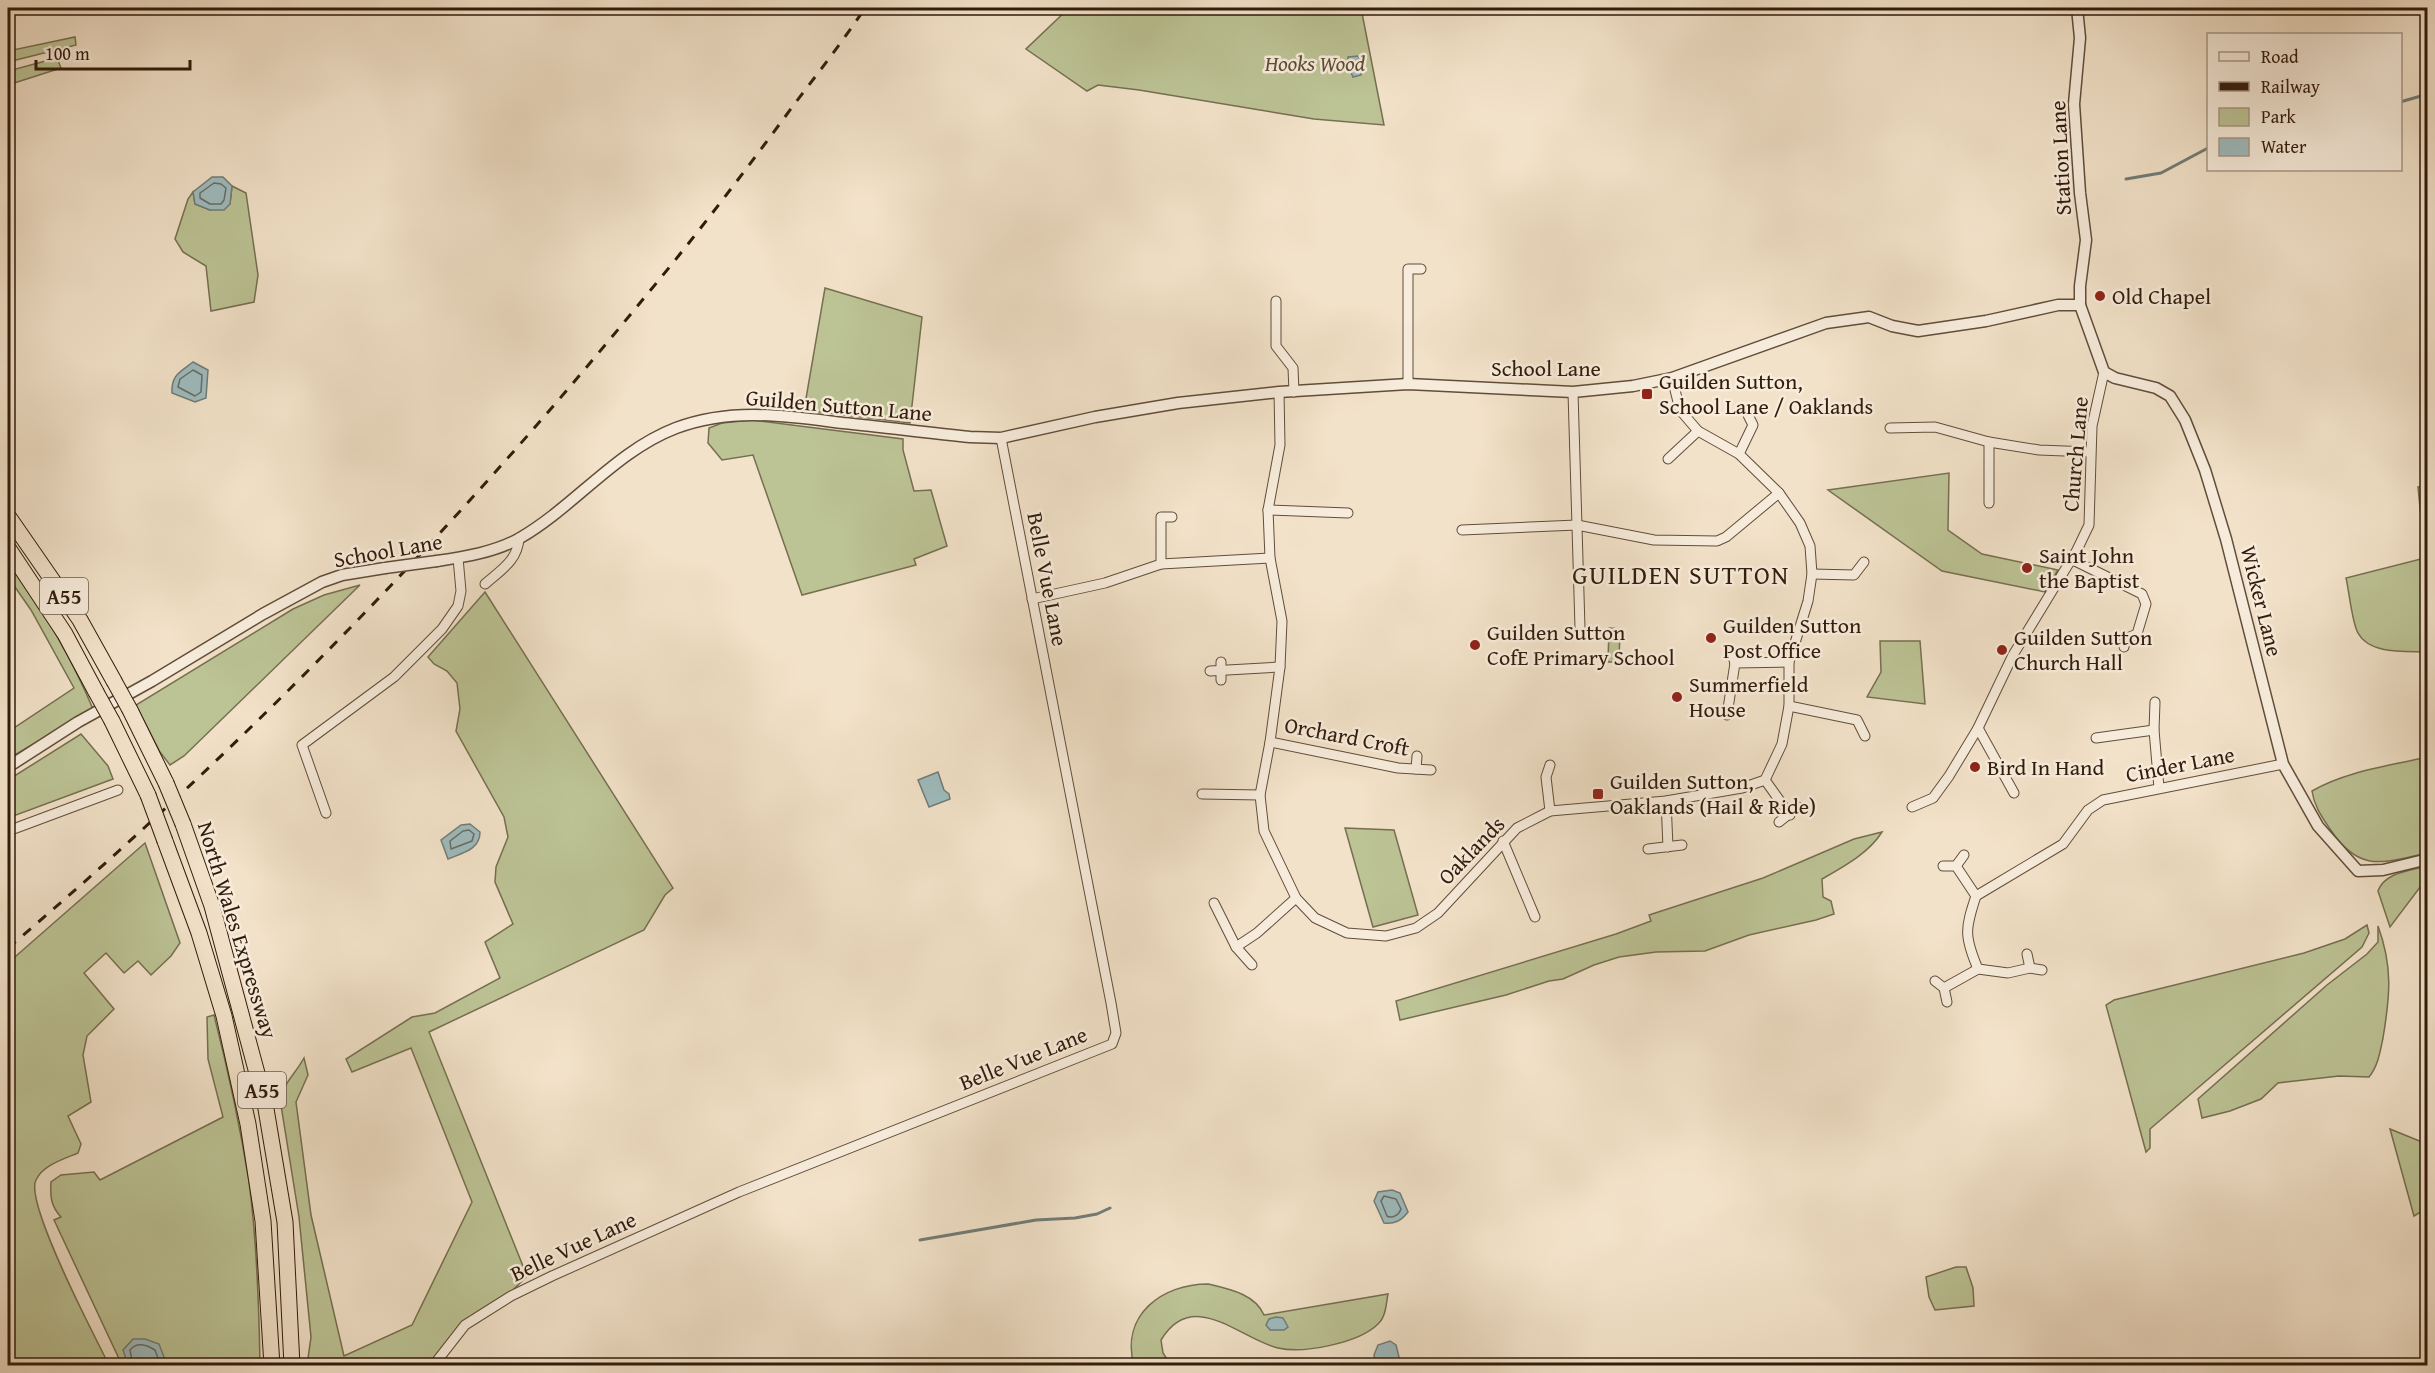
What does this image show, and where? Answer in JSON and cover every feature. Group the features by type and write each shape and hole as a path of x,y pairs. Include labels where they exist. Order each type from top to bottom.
{"highway":[{"name":"North Wales Expressway","path":"8,516 80,620 130,710 166,783 212,906 265,1103 285,1222 291,1365"},
{"name":"North Wales Expressway","path":"8,548 65,634 112,721 148,795 199,933 224,1016 248,1124 263,1221 272,1365"}],"street":[{"name":"Station Lane","path":"2077,8 2080,38 2074,104 2080,193 2086,240 2079,286 2080,305"},
{"path":"1408,384 1408,269 1421,269"},
{"path":"1276,301 1276,346 1293,368 1294,392"},
{"name":"School Lane","path":"1001,438 1178,403 1279,392 1408,384 1573,392 1633,386 1672,378 1826,323 1869,317 1892,326 1918,331 1986,321 2058,304 2080,305"},
{"path":"2080,305 2104,372"},
{"path":"1276,326 1287,326"},
{"name":"Church Lane","path":"1912,807 1933,798 1978,728 2013,655 2071,559 2088,525 2090,452 2094,415 2104,372"},
{"name":"Wicker Lane","path":"2104,372 2115,378 2156,388 2170,396 2185,420 2205,470 2226,539 2283,764 2318,826 2358,871 2383,870 2427,859"},
{"path":"1672,378 1680,410 1698,431 1739,454 1779,493 1800,523 1810,546 1812,574 1808,601 1789,662 1789,706 1782,744 1765,780 1790,815"},
{"name":"Oaklands","path":"1279,392 1280,445 1268,510 1270,558 1282,621 1280,667 1260,795 1264,831 1296,898 1315,918 1347,933 1386,936 1416,928 1438,913 1503,841 1518,828 1550,811 1666,801 1742,788 1765,780"},
{"path":"1573,392 1580,628"},
{"name":"Guilden Sutton Lane","path":"675,429 732,414 773,415 970,437 1001,438"},
{"path":"1748,415 1753,425"},
{"path":"1753,425 1764,424"},
{"path":"1739,454 1753,425"},
{"path":"1890,428 1935,427 1989,442 2039,450 2090,452"},
{"name":"School Lane","path":"8,767 78,722 322,582 342,575 458,558 489,550 519,538 570,503 625,458 675,429"},
{"path":"1670,452 1698,431"},
{"name":"Belle Vue Lane","path":"432,1365 465,1325 511,1296 552,1276 739,1192 1112,1044 1116,1033 1111,1003 1001,438"},
{"path":"1989,442 1989,503"},
{"path":"1462,530 1577,525 1654,540 1717,541 1726,537 1779,493"},
{"path":"1268,510 1348,512"},
{"path":"1161,564 1161,518 1172,517"},
{"path":"485,584 514,558 519,550 519,538"},
{"path":"326,813 302,745 394,677 442,628 458,606 461,591 458,558"},
{"path":"1032,599 1105,583 1161,564 1270,558"},
{"path":"2071,559 2142,594 2146,604 2137,634"},
{"path":"1854,575 1864,562"},
{"path":"1812,574 1854,575"},
{"path":"1854,575 1859,585"},
{"path":"2124,647 2125,639 2137,634 2148,638"},
{"path":"1727,715 1735,663 1731,651"},
{"path":"1735,663 1789,662"},
{"path":"1210,671 1280,667"},
{"path":"2155,702 2154,730 2159,788"},
{"path":"1789,706 1857,720 1865,736"},
{"path":"1978,728 2014,793"},
{"path":"2096,738 2154,730"},
{"name":"Orchard Croft","path":"1270,742 1398,768 1431,770"},
{"name":"Orchard Croft","path":"1416,769 1417,756"},
{"name":"Cinder Lane","path":"1976,896 2063,843 2088,810 2103,800 2283,764"},
{"path":"1550,765 1542,777 1550,811"},
{"path":"1214,794 1215,783"},
{"path":"8,831 118,790"},
{"path":"1202,794 1260,795"},
{"path":"1666,801 1668,847"},
{"path":"1779,822 1798,807"},
{"path":"1503,841 1535,917"},
{"path":"1648,849 1682,845"},
{"path":"1956,866 1964,855"},
{"path":"1943,866 1956,866"},
{"path":"1956,866 1976,896 1966,924 1968,945 1978,969"},
{"path":"1236,947 1257,933 1296,898"},
{"path":"1214,903 1236,947 1251,965"},
{"path":"2028,954 2030,968"},
{"path":"1944,988 1978,969 2008,973 2030,968 2042,970"},
{"path":"1935,981 1944,988 1947,1002"}],"green space":[{"name":"Hooks Wood","path":"1069,8 1361,8 1384,125 1314,119 1098,85 1087,91 1026,49"},
{"path":"75,37 76,45 8,62 8,51"},
{"path":"57,58 61,68 8,85 8,71"},
{"path":"232,186 246,193 258,275 254,302 211,311 206,266 183,252 175,239 188,199 193,192 195,204 210,210 230,204"},
{"path":"825,288 922,317 910,423 804,410"},
{"path":"752,420 903,439 903,450 914,491 931,490 947,546 914,559 916,565 802,595 753,455 722,460 708,443 709,428 722,423"},
{"path":"1949,473 1948,530 1982,554 2058,570 2045,592 1942,571 1828,490"},
{"path":"2427,486 2427,652 2380,648 2371,645 2358,633 2352,614 2346,578 2425,558 2418,487"},
{"path":"8,558 54,631 93,709 8,759 8,732 74,688 31,610 8,577"},
{"path":"360,585 184,756 170,765 160,752 136,705 293,609 324,595"},
{"path":"485,592 673,888 665,895 644,930 429,1032 527,1276 509,1294 461,1323 428,1365 307,1365 311,1337 299,1217 280,1099 304,1058 308,1075 296,1102 311,1215 344,1356 412,1325 472,1202 411,1048 352,1072 346,1059 412,1017 435,1013 500,978 485,942 513,924 495,882 496,867 508,837 504,817 456,731 460,709 457,683 447,671 434,664 428,657"},
{"path":"1609,628 1620,629 1619,662 1608,662"},
{"path":"1880,641 1920,641 1925,704 1867,697 1881,672"},
{"path":"81,734 108,766 113,779 8,818 8,780"},
{"path":"2427,757 2427,853 2397,860 2372,861 2351,853 2324,820 2316,806 2312,791 2354,774"},
{"path":"1345,828 1394,830 1418,915 1373,927"},
{"path":"1882,832 1863,853 1822,879 1823,897 1831,901 1834,914 1749,935 1705,951 1656,952 1619,957 1563,979 1400,1020 1396,1001 1616,934 1651,921 1649,915 1763,878 1854,839"},
{"path":"145,843 180,943 171,956 151,975 138,961 124,973 106,953 84,973 114,1009 87,1036 83,1055 91,1102 68,1116 81,1144 78,1153 44,1170 36,1180 35,1193 50,1241 109,1365 8,1365 8,963"},
{"path":"2427,866 2427,878 2390,927 2378,891 2381,885 2399,873"},
{"path":"2367,925 2369,933 2362,947 2150,1129 2150,1148 2146,1152 2106,1005 2114,1000 2304,953 2345,939"},
{"path":"2378,926 2386,955 2389,982 2380,1054 2369,1077 2339,1076 2278,1083 2261,1099 2230,1111 2202,1118 2198,1099 2327,985 2367,954 2378,942"},
{"path":"214,1015 249,1182 257,1273 260,1365 122,1365 54,1220 61,1217 52,1201 51,1182 61,1175 94,1172 100,1180 223,1117 208,1059 207,1017"},
{"path":"2390,1129 2427,1144 2427,1208 2414,1216"},
{"path":"1956,1267 1966,1267 1973,1288 1974,1306 1935,1310 1929,1297 1926,1277"},
{"path":"1208,1284 1233,1290 1248,1297 1264,1315 1388,1294 1381,1321 1369,1331 1345,1342 1316,1348 1278,1348 1217,1321 1202,1317 1187,1318 1174,1325 1161,1340 1163,1353 1171,1365 1134,1366 1131,1348 1133,1332 1148,1306 1161,1296 1175,1290 1191,1285"}],"water":[{"path":"1358,56 1362,64 1361,75 1353,77 1348,65 1348,57"},
{"path":"212,177 223,177 232,186 230,204 224,210 210,210 195,204 193,192"},
{"path":"193,362 208,370 206,398 195,402 172,393 175,378 180,371"},
{"path":"938,772 944,790 949,794 950,799 929,807 918,780"},
{"path":"470,824 480,832 477,843 469,850 448,859 441,840 461,825"},
{"path":"1392,1190 1400,1193 1408,1212 1398,1221 1384,1223 1374,1201 1378,1192"},
{"path":"1283,1318 1288,1327 1284,1330 1270,1330 1266,1325 1269,1319"},
{"path":"133,1339 145,1339 159,1344 167,1365 128,1365 123,1350"},
{"path":"1390,1341 1396,1345 1401,1365 1376,1365 1374,1355 1378,1345"}],"waterway":[{"path":"2402,101 2428,94"},
{"path":"2126,179 2161,173 2207,149"},
{"path":"920,1240 1036,1220 1075,1218 1097,1214 1110,1208"}],"railway":[{"path":"8,948 178,797 260,718 341,638 496,471 682,251 757,155 865,8"}],"place":[{"name":"Old Chapel","path":"2100,296"},
{"name":"Guilden Sutton, School Lane / Oaklands","path":"1647,394"},
{"name":"Saint John the Baptist","path":"2027,568"},
{"name":"Guilden Sutton Post Office","path":"1711,638"},
{"name":"Guilden Sutton CofE Primary School","path":"1475,645"},
{"name":"Guilden Sutton Church Hall","path":"2002,650"},
{"name":"Summerfield House","path":"1677,697"},
{"name":"Bird In Hand","path":"1975,767"},
{"name":"Guilden Sutton, Oaklands (Hail & Ride)","path":"1598,794"}],"district":[{"name":"GUILDEN SUTTON","path":"1681,574"}]}
